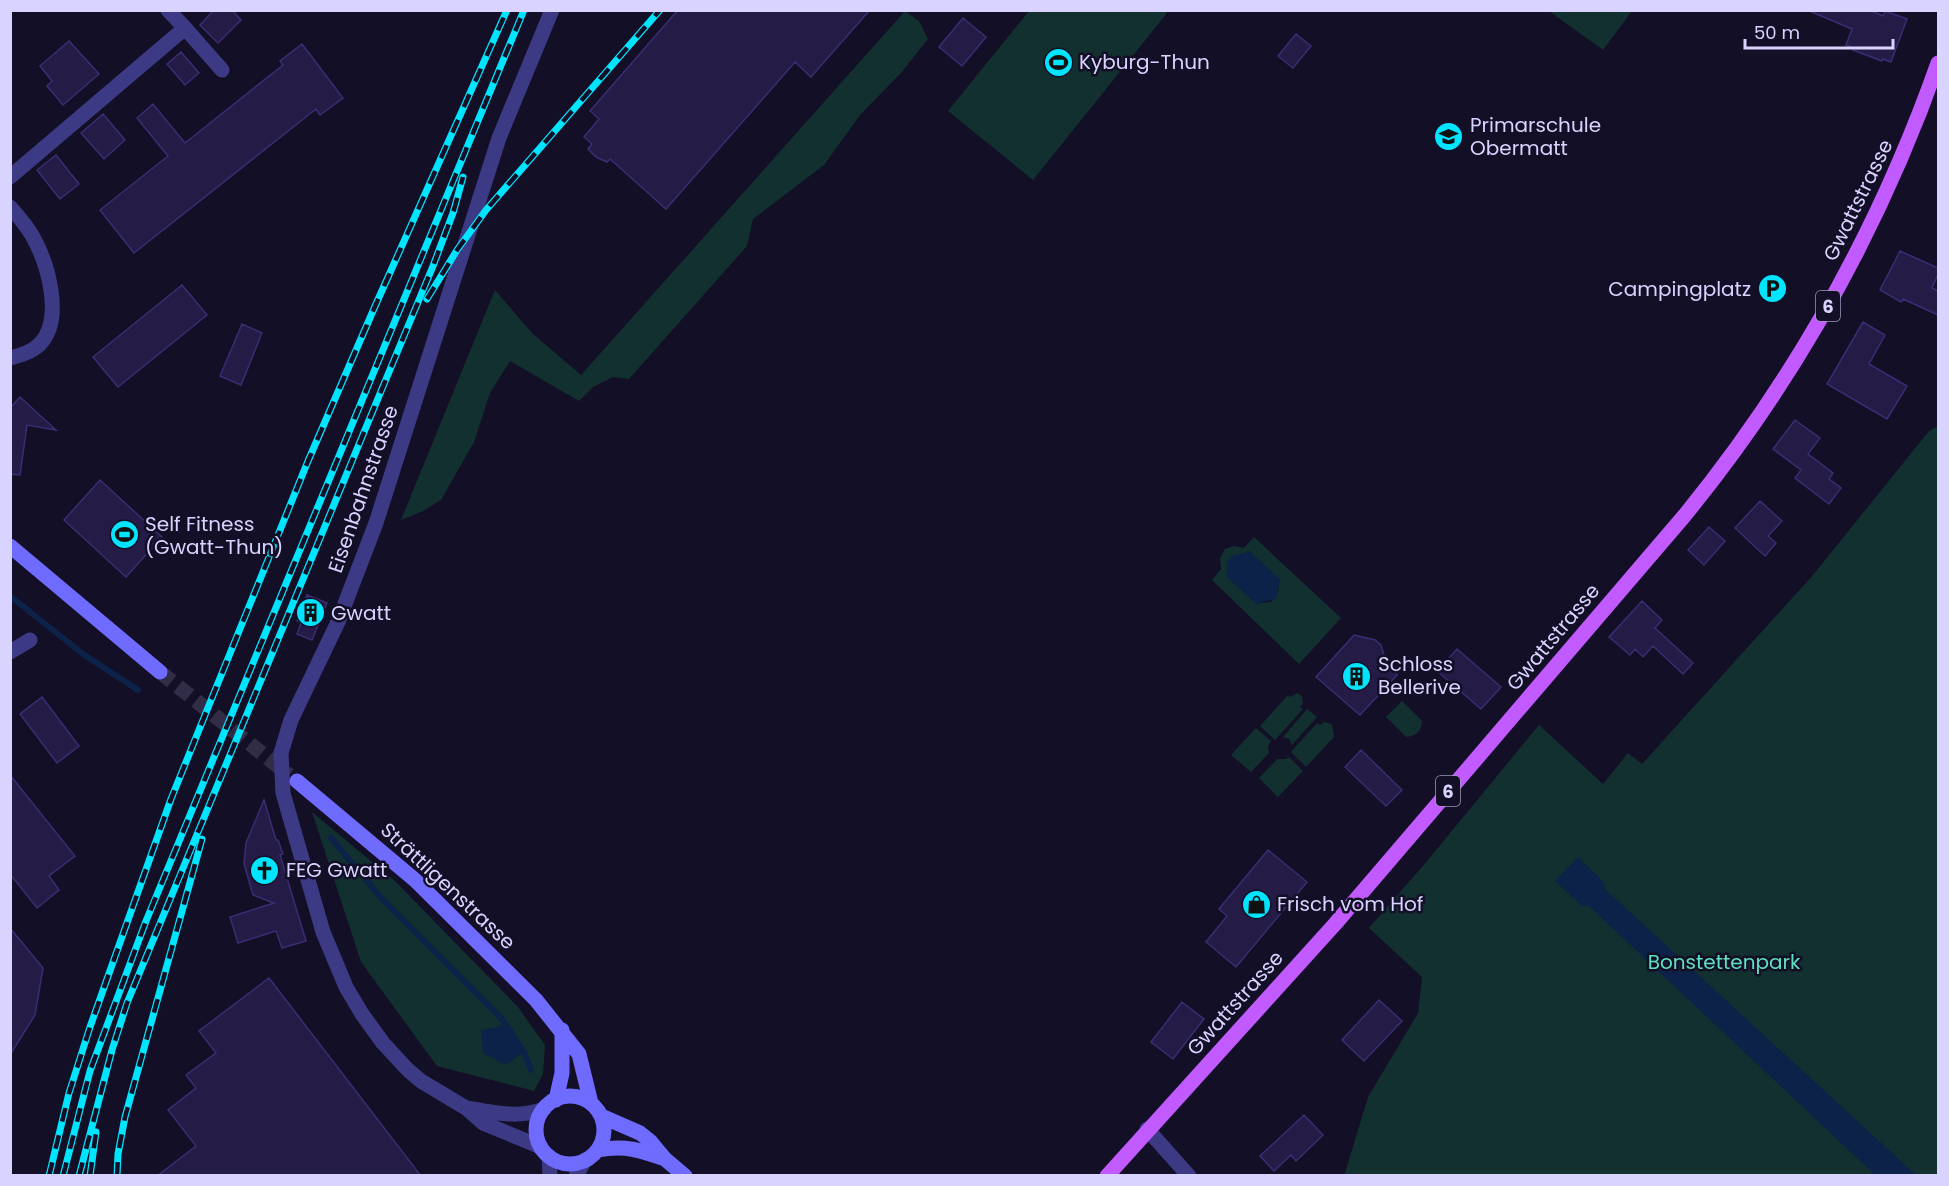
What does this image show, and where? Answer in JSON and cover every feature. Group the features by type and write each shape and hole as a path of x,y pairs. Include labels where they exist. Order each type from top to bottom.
{"main road":[{"name":"Gwattstrasse","path":"1107,1176 1147,1129 1335,924 1685,515 1728,461 1798,356 1855,257 1907,147 1938,63"},
{"path":"10,546 160,672"},
{"name":"Strättligenstrasse","path":"297,781 423,888 536,1000 579,1054 591,1103"},
{"path":"562,1030 562,1073 550,1104 537,1124 538,1139 545,1151 567,1163 585,1160 598,1150 617,1147 632,1148 665,1159"},
{"path":"550,1104 570,1096 591,1103 601,1116 604,1133 598,1150"},
{"path":"601,1116 639,1133 685,1176"}],"street":[{"path":"168,10 222,70"},
{"name":"Eisenbahnstrasse","path":"545,1151 483,1123 466,1108 408,1070 383,1043 346,987 323,932 283,793 281,753 291,720 338,622 376,523 499,138 552,10"},
{"path":"10,177 185,28"},
{"path":"10,207 23,222 39,250 45,266 52,306 49,331 38,346 26,354 10,358"},
{"path":"10,652 30,640"},
{"name":"Eisenbahnstrasse","path":"466,1108 509,1116 531,1113 550,1104"},
{"path":"1147,1129 1189,1176"},
{"path":"545,1151 550,1176"},
{"path":"576,1176 585,1160"}],"green space":[{"name":"Kyburg-Thun","path":"1164,10 1167,13 1033,180 948,111 1029,11"},
{"path":"905,11 919,21 928,39 901,73 860,115 824,165 753,219 747,246 629,379 613,377 593,387 579,401 510,361 490,393 474,442 441,500 401,520 495,290 532,333 581,375"},
{"path":"1549,11 1632,11 1603,50"},
{"name":"Bonstettenpark","path":"1938,426 1938,1175 1344,1176 1368,1097 1418,1013 1422,977 1369,928 1539,725 1603,784 1628,753 1642,764 1813,575 1929,431"},
{"path":"1254,537 1341,618 1299,664 1212,580 1221,569 1220,558 1225,549 1234,546 1244,548","holes":["1249,551 1279,582 1278,591 1271,602 1259,603 1227,573 1228,565"]},
{"path":"1297,693 1302,696 1303,703 1300,707 1303,709 1275,740 1260,726 1288,695 1290,697"},
{"path":"1402,701 1422,721 1420,730 1406,737 1386,717"},
{"path":"1307,709 1317,717 1292,745 1289,739 1283,737"},
{"path":"1324,722 1332,724 1334,737 1306,767 1291,752 1317,723 1320,725"},
{"path":"1256,728 1271,741 1268,746 1269,753 1251,772 1231,755"},
{"path":"1289,757 1303,771 1278,797 1259,778 1277,759"},
{"path":"312,812 395,881 518,1007 545,1045 543,1074 534,1091 437,1066 361,962"}],"water":[{"path":"1249,551 1281,580 1274,600 1257,605 1226,576 1227,563 1230,558"},
{"path":"1578,857 1604,882 1605,889 1916,1175 1875,1175 1589,906 1582,906 1555,881"},
{"path":"507,1025 524,1052 506,1065 483,1053 481,1030"}],"building":[{"path":"214,10 232,10 241,20 218,43 200,25"},
{"path":"678,10 870,10 811,77 795,62 666,209 610,159 607,162 596,157 588,149 592,144 584,137 599,119 590,111"},
{"path":"1807,10 1869,10 1883,16 1885,11 1907,19 1891,62 1853,50 1854,48 1846,45 1852,29"},
{"path":"963,18 986,37 962,66 939,47"},
{"path":"1296,34 1311,46 1293,68 1278,56"},
{"path":"69,41 99,74 63,105 47,86 52,81 40,66"},
{"path":"302,44 343,98 320,115 316,109 134,253 100,210 168,156 137,118 153,104 185,143 283,65 280,61"},
{"path":"181,52 199,73 185,85 167,64"},
{"path":"103,114 125,140 104,159 81,133"},
{"path":"56,155 79,184 60,199 37,170"},
{"path":"1900,251 1938,268 1932,288 1938,291 1938,315 1903,299 1901,302 1880,290"},
{"path":"182,285 207,315 118,387 93,357"},
{"path":"1863,322 1885,335 1869,364 1907,386 1887,419 1827,384"},
{"path":"242,324 262,333 241,385 220,376"},
{"path":"20,397 56,430 27,425 20,475 10,474 10,408"},
{"path":"1795,420 1820,438 1808,454 1833,473 1829,479 1841,488 1829,504 1795,478 1801,470 1773,449"},
{"path":"100,480 162,537 126,577 64,520"},
{"path":"1760,501 1782,521 1768,536 1776,543 1765,556 1735,528"},
{"path":"1709,527 1725,541 1704,565 1688,550"},
{"name":"Gwatt","path":"307,595 327,603 312,640 297,634 301,623 297,621"},
{"path":"1642,601 1662,620 1655,628 1693,663 1683,674 1653,646 1643,657 1635,649 1630,655 1609,637"},
{"name":"Schloss Bellerive","path":"1354,635 1375,640 1381,645 1387,665 1397,675 1360,715 1316,677"},
{"path":"1457,649 1501,687 1481,709 1437,671"},
{"path":"42,697 79,746 57,763 20,714"},
{"path":"1361,750 1402,790 1386,806 1345,767"},
{"path":"10,775 75,856 49,876 59,890 37,908 10,874"},
{"name":"FEG Gwatt","path":"264,800 276,840 283,854 280,855 306,941 282,948 276,931 238,943 230,917 274,903 253,895 244,864 246,843"},
{"name":"Frisch vom Hof","path":"1268,850 1307,882 1236,967 1206,942 1227,916 1219,909"},
{"path":"10,928 43,968 35,1015 10,1055"},
{"path":"269,978 421,1176 157,1176 196,1146 168,1110 196,1088 186,1075 216,1053 199,1031"},
{"path":"1379,1000 1402,1021 1364,1061 1342,1040"},
{"path":"1182,1002 1204,1019 1173,1059 1151,1042"},
{"path":"1304,1115 1323,1135 1296,1161 1291,1155 1274,1171 1260,1156"}],"waterway":[{"path":"10,596 83,654 138,690"},
{"path":"331,838 383,900 502,1019 524,1052 531,1070"}],"tunnel":[{"path":"160,672 289,775"}],"railway":[{"path":"49,1176 69,1093 90,1027 171,799 308,461 507,10"},
{"path":"63,1176 90,1071 146,921 524,10"},
{"path":"427,299 457,250 486,210 660,10"},
{"path":"79,1176 112,1050 127,1003 433,266 453,213 463,177"},
{"path":"117,1176 118,1154 125,1117 202,839"},
{"path":"90,1176 96,1132"}],"place":[{"name":"Kyburg-Thun","path":"1058,62"},
{"name":"Primarschule Obermatt","path":"1449,137"},
{"name":"Campingplatz","path":"1772,289"},
{"name":"Self Fitness (Gwatt-Thun)","path":"124,535"},
{"name":"Gwatt","path":"310,613"},
{"name":"Schloss Bellerive","path":"1357,676"},
{"name":"FEG Gwatt","path":"265,870"},
{"name":"Frisch vom Hof","path":"1256,904"}]}
